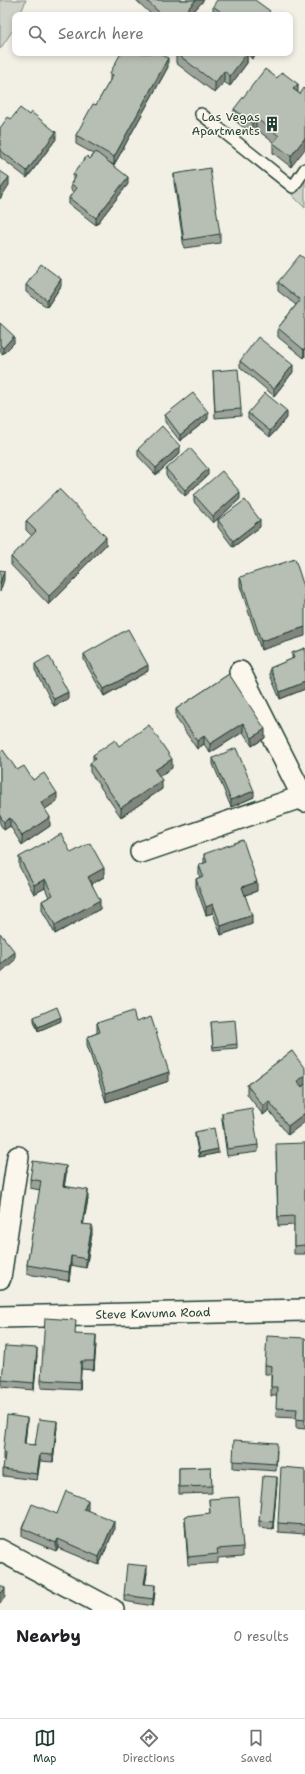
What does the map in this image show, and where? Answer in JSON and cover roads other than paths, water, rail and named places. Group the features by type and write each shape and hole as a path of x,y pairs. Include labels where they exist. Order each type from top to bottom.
{"street":[{"path":"141,852 304,799 240,672"},
{"path":"0,1278 18,1157"},
{"name":"Steve Kavuma Road","path":"0,1318 305,1310"},
{"path":"0,1550 113,1610"}],"lane":[{"path":"201,114 293,187 305,168"}],"place":[{"name":"Las Vegas Apartments","path":"272,124"}]}
